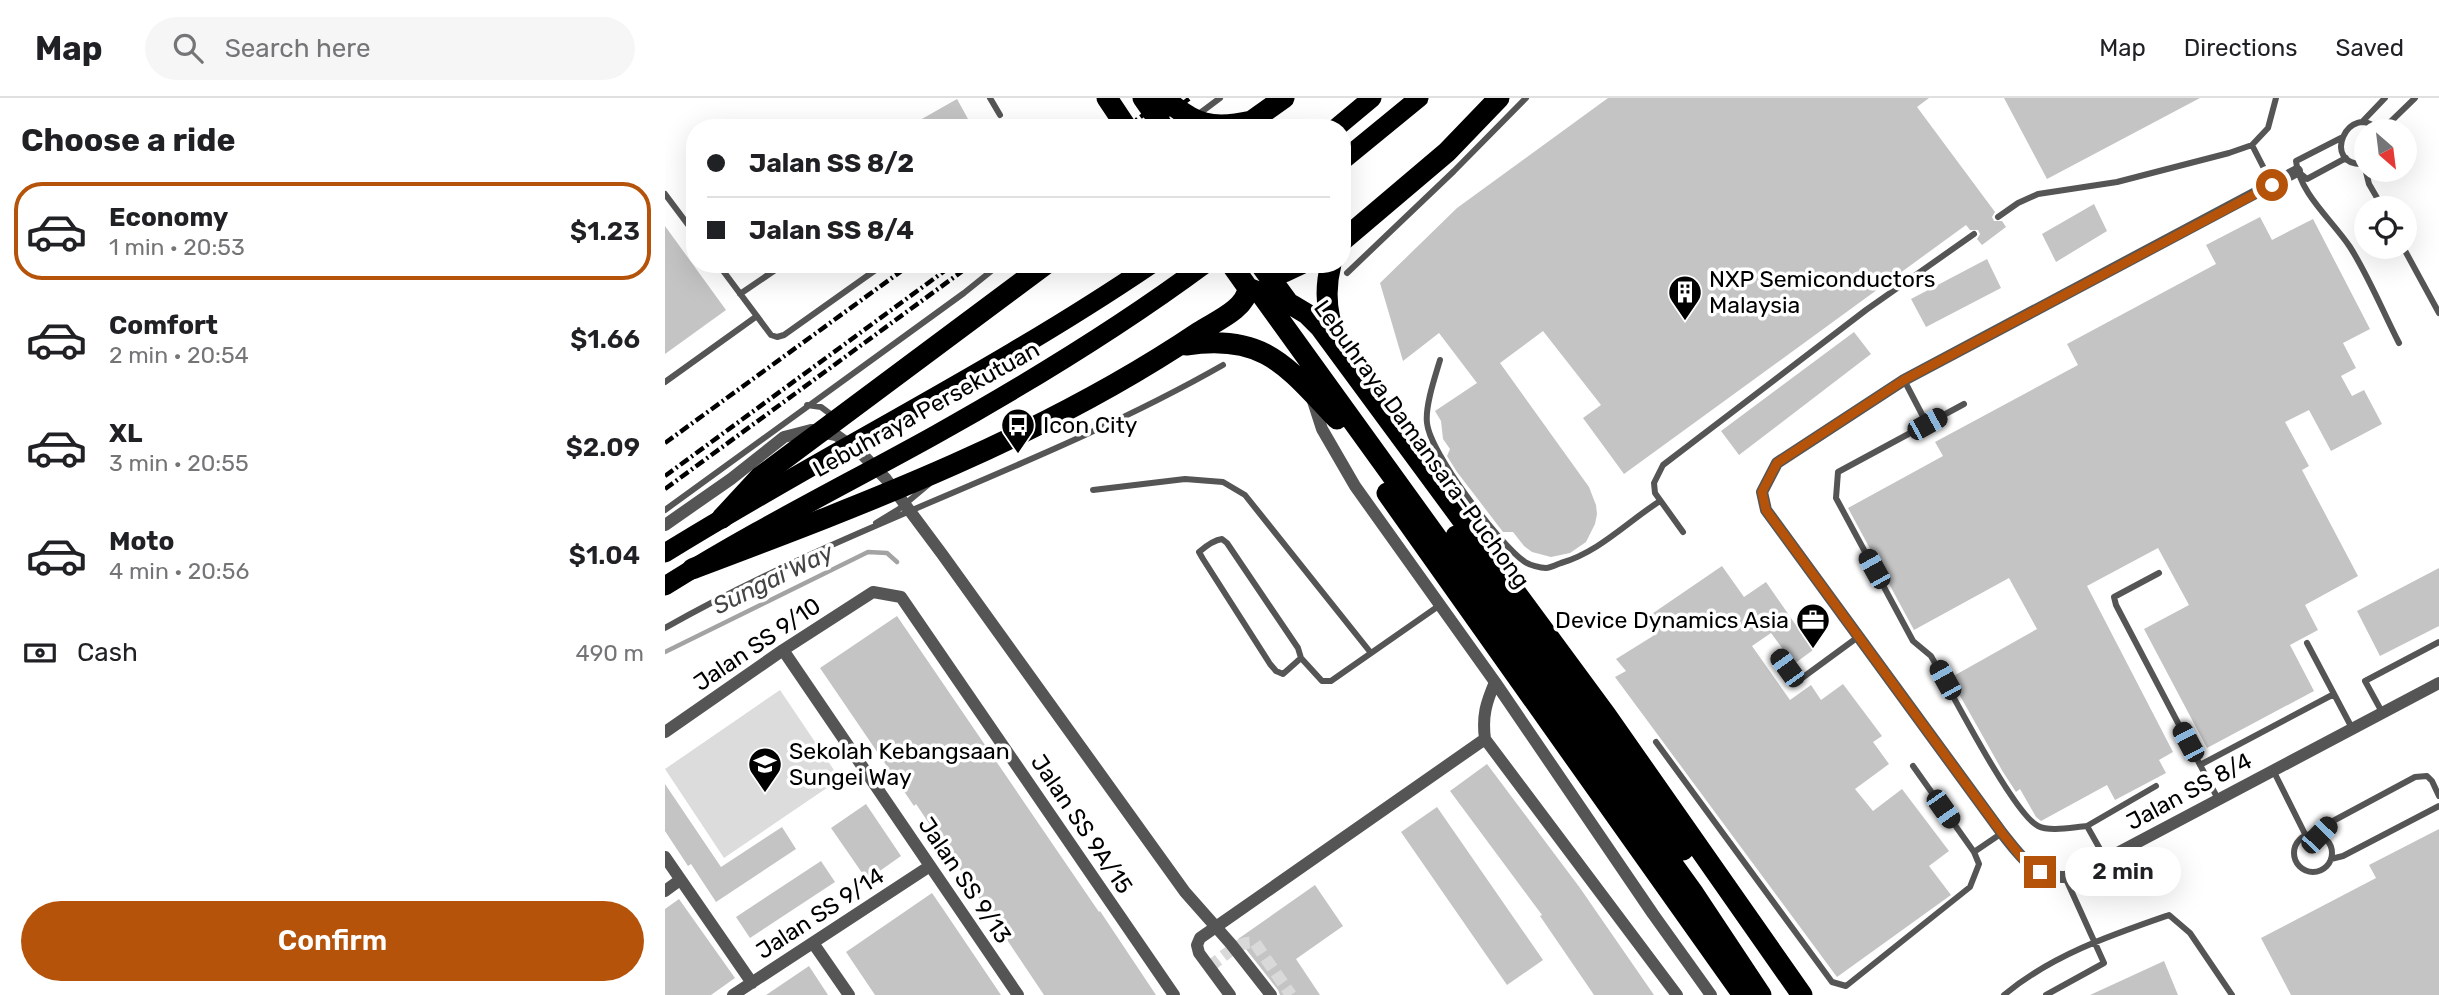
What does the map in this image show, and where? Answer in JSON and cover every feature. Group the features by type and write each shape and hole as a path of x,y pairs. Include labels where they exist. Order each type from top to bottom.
{"highway":[{"path":"1143,98 1158,119"},
{"path":"1162,98 1180,119"},
{"path":"1254,119 1283,98"},
{"path":"1347,119 1372,98"},
{"path":"1351,154 1419,98"},
{"path":"1351,235 1447,152 1499,98"},
{"path":"722,518 760,477 1034,273"},
{"name":"Lebuhraya Persekutuan","path":"665,553 969,377 1137,273"},
{"name":"Lebuhraya Persekutuan","path":"665,586 937,434 1061,361 1192,273"},
{"path":"1237,273 1248,288 1292,305 1307,314 1346,360 1606,715 1802,995"},
{"name":"Lebuhraya Damansara–Puchong","path":"1246,273 1700,889 1788,995"},
{"path":"1278,273 1273,299 1278,333 1443,575 1743,995"},
{"name":"Lebuhraya Damansara–Puchong","path":"1284,273 1700,889 1761,995"},
{"path":"1335,273 1327,282 1326,301 1346,360"},
{"path":"692,569 943,471 1071,409 1179,346 1231,311 1244,302 1248,288"},
{"path":"1179,346 1210,341 1259,350 1286,365 1337,419"}],"street":[{"path":"2065,877 2040,872 2027,864 2002,833 1766,510 1762,492 1777,463 1904,380 2297,171"},
{"path":"1310,391 1322,429 1355,486 1495,682 1711,995"},
{"path":"665,525 731,479 784,437 811,430 836,435 861,453 886,479 942,554 1185,892 1271,995"},
{"name":"Jalan SS 9/10","path":"665,732 783,650 873,592"},
{"name":"Jalan SS 9A/15","path":"873,592 901,597 1174,995"},
{"name":"Jalan SS 9/13","path":"783,650 1018,995"},
{"path":"1495,682 1482,719 1486,739 1677,995"},
{"name":"Jalan SS 8/4","path":"2065,877 2106,859 2382,712 2437,688"},
{"path":"1230,995 1199,953 1197,945 1200,938 1486,739"},
{"path":"665,857 752,983"},
{"name":"Jalan SS 9/14","path":"733,995 930,866"},
{"path":"665,891 680,880"},
{"path":"813,943 849,995"}],"lane":[{"path":"990,98 1000,116"},
{"path":"1194,119 1220,98"},
{"path":"1351,259 1454,171 1526,98"},
{"path":"1998,216 2038,194 2117,182 2252,145 2269,128 2276,98"},
{"path":"2365,119 2385,98"},
{"path":"2393,119 2415,98"},
{"path":"2354,125 2349,127 2341,138 2296,161 2297,171 2317,206 2350,247 2399,344"},
{"path":"2341,138 2342,152 2354,162"},
{"path":"2252,145 2272,185"},
{"path":"2297,171 2307,179 2347,158"},
{"path":"665,194 686,222"},
{"path":"1683,531 1655,493 1654,483 1664,466 1866,310 1974,234"},
{"path":"2410,259 2439,313"},
{"path":"725,273 771,335 777,337 871,273"},
{"path":"740,294 771,273"},
{"path":"665,510 989,273"},
{"path":"665,382 757,316"},
{"path":"1440,360 1426,422 1430,436 1444,463 1482,514 1510,548 1527,563 1546,568 1595,549 1632,519 1660,501"},
{"path":"665,628 706,605 859,533 1037,458 1195,382 1223,365"},
{"path":"1904,380 1927,424"},
{"path":"1964,404 1838,472 1836,498 1913,641 1931,656 2013,799 2030,821 2041,828 2087,826 2156,786"},
{"path":"807,405 821,407 837,419"},
{"path":"859,533 899,509 943,471"},
{"path":"1093,490 1185,479 1223,482 1245,495 1371,653"},
{"path":"1301,658 1283,674 1276,671 1199,552 1218,540 1222,539 1227,543 1298,649 1301,658 1322,681 1331,681 1440,605"},
{"path":"2159,573 2114,597 2116,605 2218,799"},
{"path":"1777,654 1798,681 1858,637"},
{"path":"2382,712 2365,681 2439,642"},
{"path":"2307,643 2352,729"},
{"path":"2200,765 2334,694"},
{"path":"1656,742 1832,982 1846,986 1970,887 1979,863 1913,766"},
{"path":"2273,770 2307,836"},
{"path":"2319,835 2330,844 2331,859 2328,866 2314,872 2301,867 2294,854 2300,840 2319,835 2333,821 2415,777 2427,776 2433,781 2439,796"},
{"path":"2331,859 2439,806"},
{"path":"2087,826 2106,859"},
{"path":"1974,852 2002,833"},
{"path":"2046,995 2103,963 2065,877"},
{"path":"2004,995 2027,976 2095,941 2169,915 2190,933 2232,995"}],"shaded area":[{"path":"780,690 840,779 724,858 665,769"}],"building":[{"name":"NXP Semiconductors Malaysia","path":"1608,98 1929,98 1917,107 1995,212 1992,217 1994,221 2002,221 2006,227 1982,245 1977,239 1980,234 1978,230 1970,230 1966,225 1624,474 1583,418 1601,405 1543,331 1500,363 1589,487 1597,514 1586,542 1570,553 1551,557 1532,552 1513,532 1503,532 1447,456 1450,449 1443,439 1441,421 1435,411 1477,383 1439,333 1403,361 1380,283 1457,208"},
{"path":"2004,98 2200,98 2047,179"},
{"path":"957,99 968,119 922,119"},
{"path":"2094,204 2107,231 2056,262 2042,234"},
{"path":"2260,217 2272,240 2313,219 2370,329 2343,343 2356,368 2341,376 2352,396 2364,390 2382,424 2331,451 2309,410 2285,422 2309,466 2302,470 2358,576 2305,605 2318,630 2290,645 2314,691 2207,748 2144,629 2189,605 2158,548 2087,586 2173,752 2159,760 2166,773 2115,800 2107,785 2041,821 2020,789 2016,792 2003,772 1950,678 2037,629 2009,578 1914,630 1848,508 1943,456 1935,442 2078,365 2067,344 2216,264 2206,245"},
{"path":"665,226 686,255 686,273 699,273 726,310 665,354"},
{"path":"1987,259 2001,288 1926,327 1911,299"},
{"path":"1854,332 1871,354 1739,455 1721,431"},
{"path":"1722,566 1744,597 1766,582 1813,650 1794,664 1771,633 1752,646 1790,700 1811,685 1821,700 1843,684 1882,736 1873,742 1889,764 1855,789 1873,811 1902,789 1949,851 1929,866 1951,895 1837,977 1615,677 1626,671 1616,659 1653,636 1643,620"},
{"path":"2439,568 2439,626 2380,656 2357,611"},
{"path":"897,616 1156,995 1044,995 916,804 914,806 820,668"},
{"path":"1487,764 1580,888 1654,995 1594,995 1540,916 1542,915 1450,791"},
{"path":"665,784 721,867 782,827 796,849 716,902 665,831"},
{"path":"866,804 901,856 867,880 831,828"},
{"path":"1437,807 1543,960 1507,985 1401,832"},
{"path":"2439,829 2439,995 2291,995 2261,938 2376,878 2369,865"},
{"path":"821,861 835,882 750,938 736,917"},
{"path":"1315,885 1343,926 1296,959 1320,995 1280,995 1238,939"},
{"path":"932,893 1001,995 875,995 846,952"},
{"path":"679,899 735,978 711,995 665,995 665,909"},
{"path":"2164,961 2178,995 2090,995"},
{"path":"809,966 828,995 766,995"}],"waterway":[{"name":"Sungai Way","path":"665,652 868,552 887,553 897,562"}],"tunnel":[{"path":"1209,967 1237,947 1255,943 1291,995"}],"railway":[{"path":"1138,119 1167,98"},
{"path":"1163,119 1190,98"},
{"path":"665,443 899,273"},
{"path":"665,476 942,273"},
{"path":"665,489 960,273"}],"place":[{"name":"NXP Semiconductors Malaysia","path":"1685,322"},
{"name":"Icon City","path":"1018,455"},
{"name":"Device Dynamics Asia","path":"1813,650"},
{"name":"Sekolah Kebangsaan Sungei Way","path":"765,794"}],"route":[{"path":"2040,872 2027,864 2002,833 1766,510 1762,492 1777,463 1904,380 2272,185"}]}
